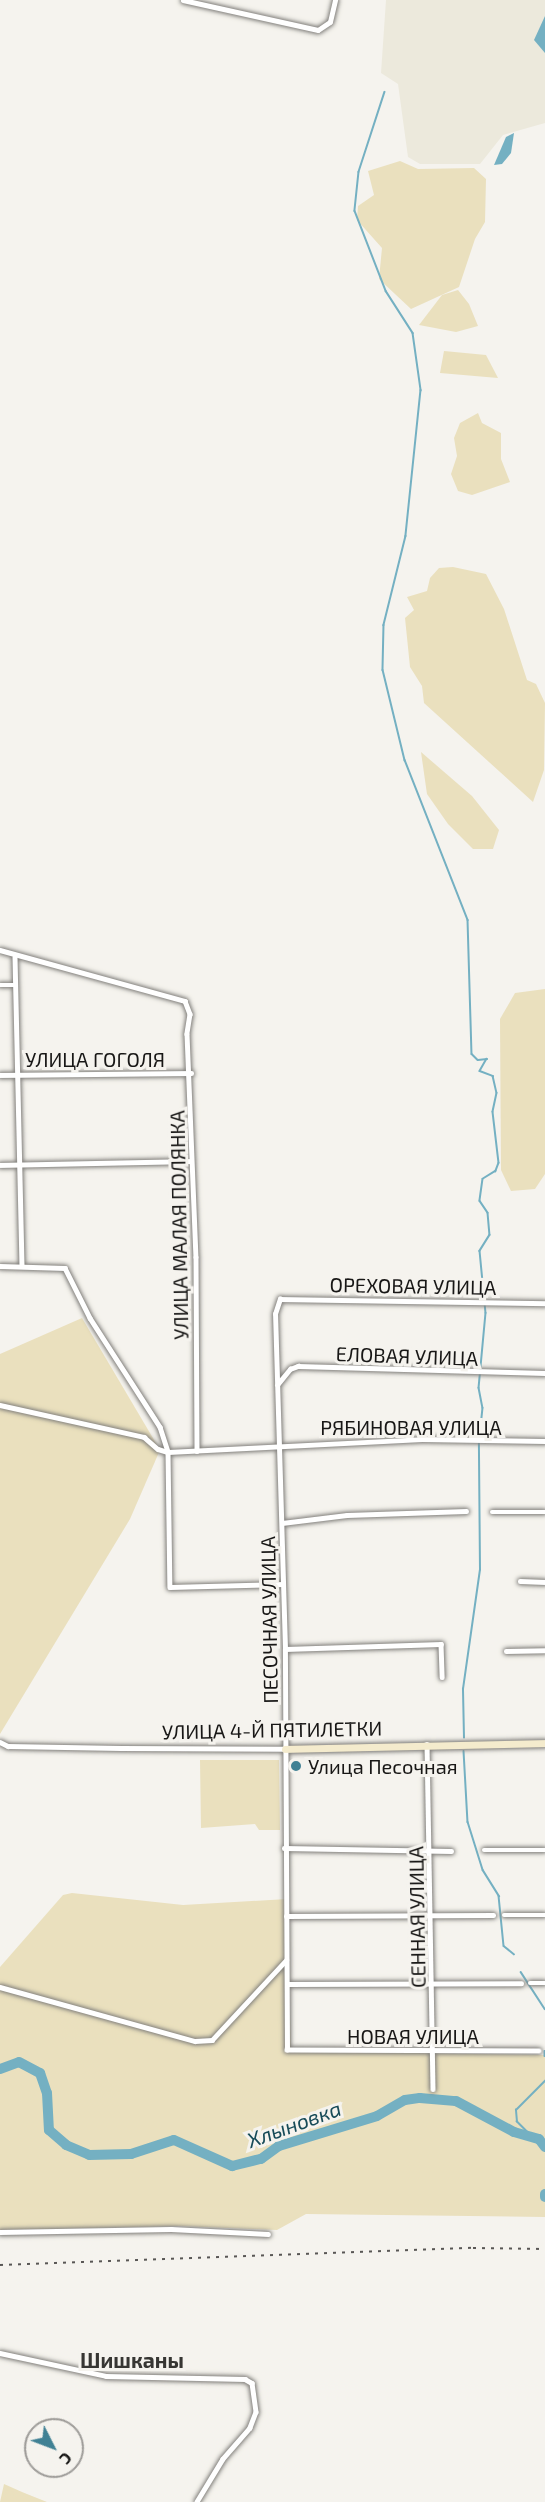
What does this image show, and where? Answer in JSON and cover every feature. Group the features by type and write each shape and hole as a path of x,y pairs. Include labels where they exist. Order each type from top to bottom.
{"street":[{"path":"183,0 318,30 327,27 334,0"},
{"path":"0,950 15,957 14,985 22,1165 22,1265"},
{"name":"УЛИЦА МАЛАЯ ПОЛЯНКА","path":"15,957 185,1001 190,1014 187,1034 191,1073 197,1451"},
{"path":"0,985 14,985"},
{"name":"УЛИЦА ГОГОЛЯ","path":"0,1074 191,1073"},
{"path":"0,1166 191,1161"},
{"path":"0,1266 65,1268 90,1318 160,1427 168,1452 170,1587 283,1584"},
{"name":"ОРЕХОВАЯ УЛИЦА","path":"280,1299 545,1303"},
{"name":"ПЕСОЧНАЯ УЛИЦА","path":"280,1299 275,1314 285,1649 284,1848 288,1958 287,2049"},
{"name":"ЕЛОВАЯ УЛИЦА","path":"276,1386 290,1369 298,1366 486,1374 545,1373"},
{"path":"0,1405 144,1437 158,1449 168,1452"},
{"name":"РЯБИНОВАЯ УЛИЦА","path":"168,1452 422,1439 545,1441"},
{"path":"282,1523 347,1515 466,1511"},
{"path":"492,1512 545,1512"},
{"path":"520,1581 545,1582"},
{"path":"285,1649 441,1644 442,1677"},
{"path":"506,1651 545,1650"},
{"name":"УЛИЦА 4-Й ПЯТИЛЕТКИ","path":"0,1742 98,1748 285,1749 545,1743"},
{"name":"СЕННАЯ УЛИЦА","path":"427,1744 432,1850 433,2089"},
{"path":"284,1848 451,1851"},
{"path":"484,1850 545,1850"},
{"path":"286,1916 493,1915"},
{"path":"504,1915 545,1915"},
{"path":"0,1988 195,2041 212,2040 262,1990 288,1958"},
{"path":"287,1984 521,1983"},
{"path":"530,1983 545,1983"},
{"name":"НОВАЯ УЛИЦА","path":"287,2049 539,2051"},
{"path":"0,2232 171,2229 268,2234"},
{"path":"0,2353 106,2376 245,2379 252,2383 256,2412 250,2428 223,2459 197,2502"}],"shaded area":[{"path":"386,0 545,0 545,123 503,135 480,164 420,164 408,157 398,84 381,73"},
{"path":"400,161 418,169 474,168 486,179 485,222 475,239 459,287 411,309 379,279 382,248 357,220 358,206 374,195 368,171"},
{"path":"458,290 469,304 478,326 456,332 419,325 442,295"},
{"path":"444,351 486,355 498,378 440,373"},
{"path":"478,413 482,423 501,433 501,459 510,482 472,495 458,491 451,474 457,456 454,438 460,423"},
{"path":"453,567 486,574 504,609 527,680 536,684 545,703 544,770 533,802 424,703 422,686 410,667 405,618 414,610 407,597 427,591 430,578 439,568"},
{"path":"421,752 472,796 499,830 493,849 473,849 448,824 427,794"},
{"path":"545,989 545,1174 535,1189 511,1191 501,1170 500,1019 515,993"},
{"path":"82,1318 160,1450 130,1519 0,1734 0,1354"},
{"path":"200,1760 279,1760 280,1830 259,1830 255,1824 201,1828"},
{"path":"72,1893 183,1905 287,1899 291,2051 545,2055 545,2217 306,2214 277,2230 178,2226 0,2230 0,1967 63,1895"},
{"path":"4,2484 22,2492 47,2502 0,2502"}],"water":[{"path":"545,16 545,53 534,40"},
{"path":"514,133 511,153 502,164 494,165 506,137"}],"waterway":[{"path":"385,92 359,172 355,211 386,291 413,333 421,390 406,536 384,625 383,670 405,760 468,920 472,1054 478,1060 487,1059 480,1071 493,1076 497,1093 493,1112 499,1163 496,1171 483,1179 480,1201 488,1213 490,1235 480,1251 486,1313 479,1388 483,1408 480,1438"},
{"path":"464,1738 463,1689 480,1570 479,1443"},
{"path":"464,1751 468,1822 483,1870 499,1896 504,1946 514,1954"},
{"path":"521,1972 545,2009"},
{"path":"545,2051 545,2056"},
{"name":"Хлыновка","path":"0,2069 19,2062 40,2073 47,2093 49,2130 66,2145 89,2155 131,2154 174,2140 232,2166 261,2159 279,2146 377,2116 405,2100 420,2098 456,2101 514,2132 539,2139 545,2147"},
{"path":"531,2136 517,2122 516,2110 545,2081"}],"railway":[{"path":"0,2265 473,2248 545,2249"}],"place":[{"name":"Улица Песочная","path":"296,1766"}],"district":[{"name":"Шишканы","path":"132,2360"}]}
